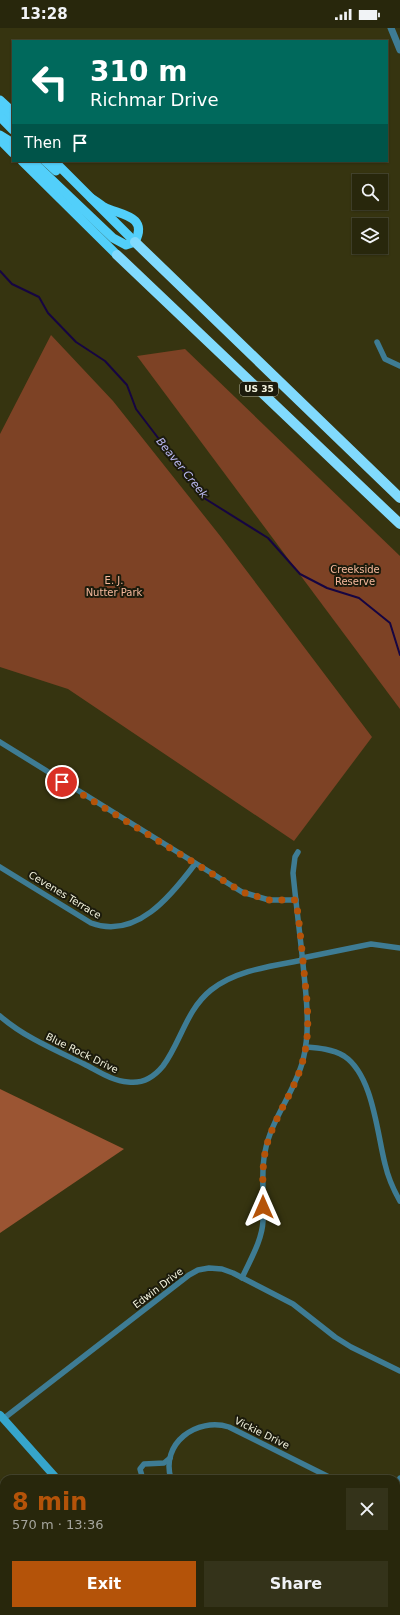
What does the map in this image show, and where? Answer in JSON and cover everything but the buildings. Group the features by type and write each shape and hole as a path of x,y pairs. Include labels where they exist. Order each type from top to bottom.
{"highway":[{"path":"0,100 12,111"},
{"path":"0,110 12,121"},
{"path":"0,117 12,129"},
{"path":"0,135 12,141"},
{"path":"0,140 12,152"},
{"name":"US 35","path":"23,162 118,255 400,524"},
{"path":"33,162 113,238 126,245 135,242 138,227 135,220 128,215 105,207 91,198"},
{"path":"46,162 105,219 124,231"},
{"name":"US 35","path":"56,162 135,242 400,498"}],"main road":[{"path":"2,1417 53,1475"}],"street":[{"path":"391,28 400,50"},
{"path":"377,342 385,359 400,366"},
{"path":"0,742 195,864 251,896 269,900 296,900"},
{"path":"242,1278 253,1254 262,1227 265,1152 272,1132 297,1080 306,1047 308,1011 293,865 298,852"},
{"name":"Cevenes Terrace","path":"0,867 91,923 117,928 136,922 157,906 181,883 195,864"},
{"name":"Blue Rock Drive","path":"0,1016 34,1040 111,1078 130,1083 140,1082 153,1076 163,1066 197,1005 217,986 234,977 256,970 370,944 400,948"},
{"path":"306,1047 324,1049 337,1053 349,1060 359,1071 370,1097 389,1178 400,1200"},
{"name":"Edwin Drive","path":"2,1417 193,1273 204,1268 216,1268 228,1271 293,1304 338,1339 400,1371"},
{"name":"Vickie Drive","path":"170,1458 177,1442 189,1430 205,1424 222,1425 325,1475"},
{"path":"142,1475 140,1469 144,1464 164,1462 170,1458"},
{"path":"170,1458 170,1475"}],"green space":[{"name":"E. J. Nutter Park","path":"51,335 113,401 221,537 372,737 294,841 68,689 0,667 0,434"},
{"name":"Creekside Reserve","path":"185,349 400,556 400,709 137,356"}],"shaded area":[{"path":"0,1089 124,1149 0,1233"}],"waterway":[{"name":"Beaver Creek","path":"0,271 12,284 39,297 48,313 76,342 105,361 127,385 136,409 204,498 268,538 300,574 327,588 359,598 390,623 400,655"}],"route":[{"path":"62,782 242,892 251,896 269,900 296,900 307,1003 308,1031 306,1047 297,1080 269,1138 265,1152 263,1166 263,1207"}]}
